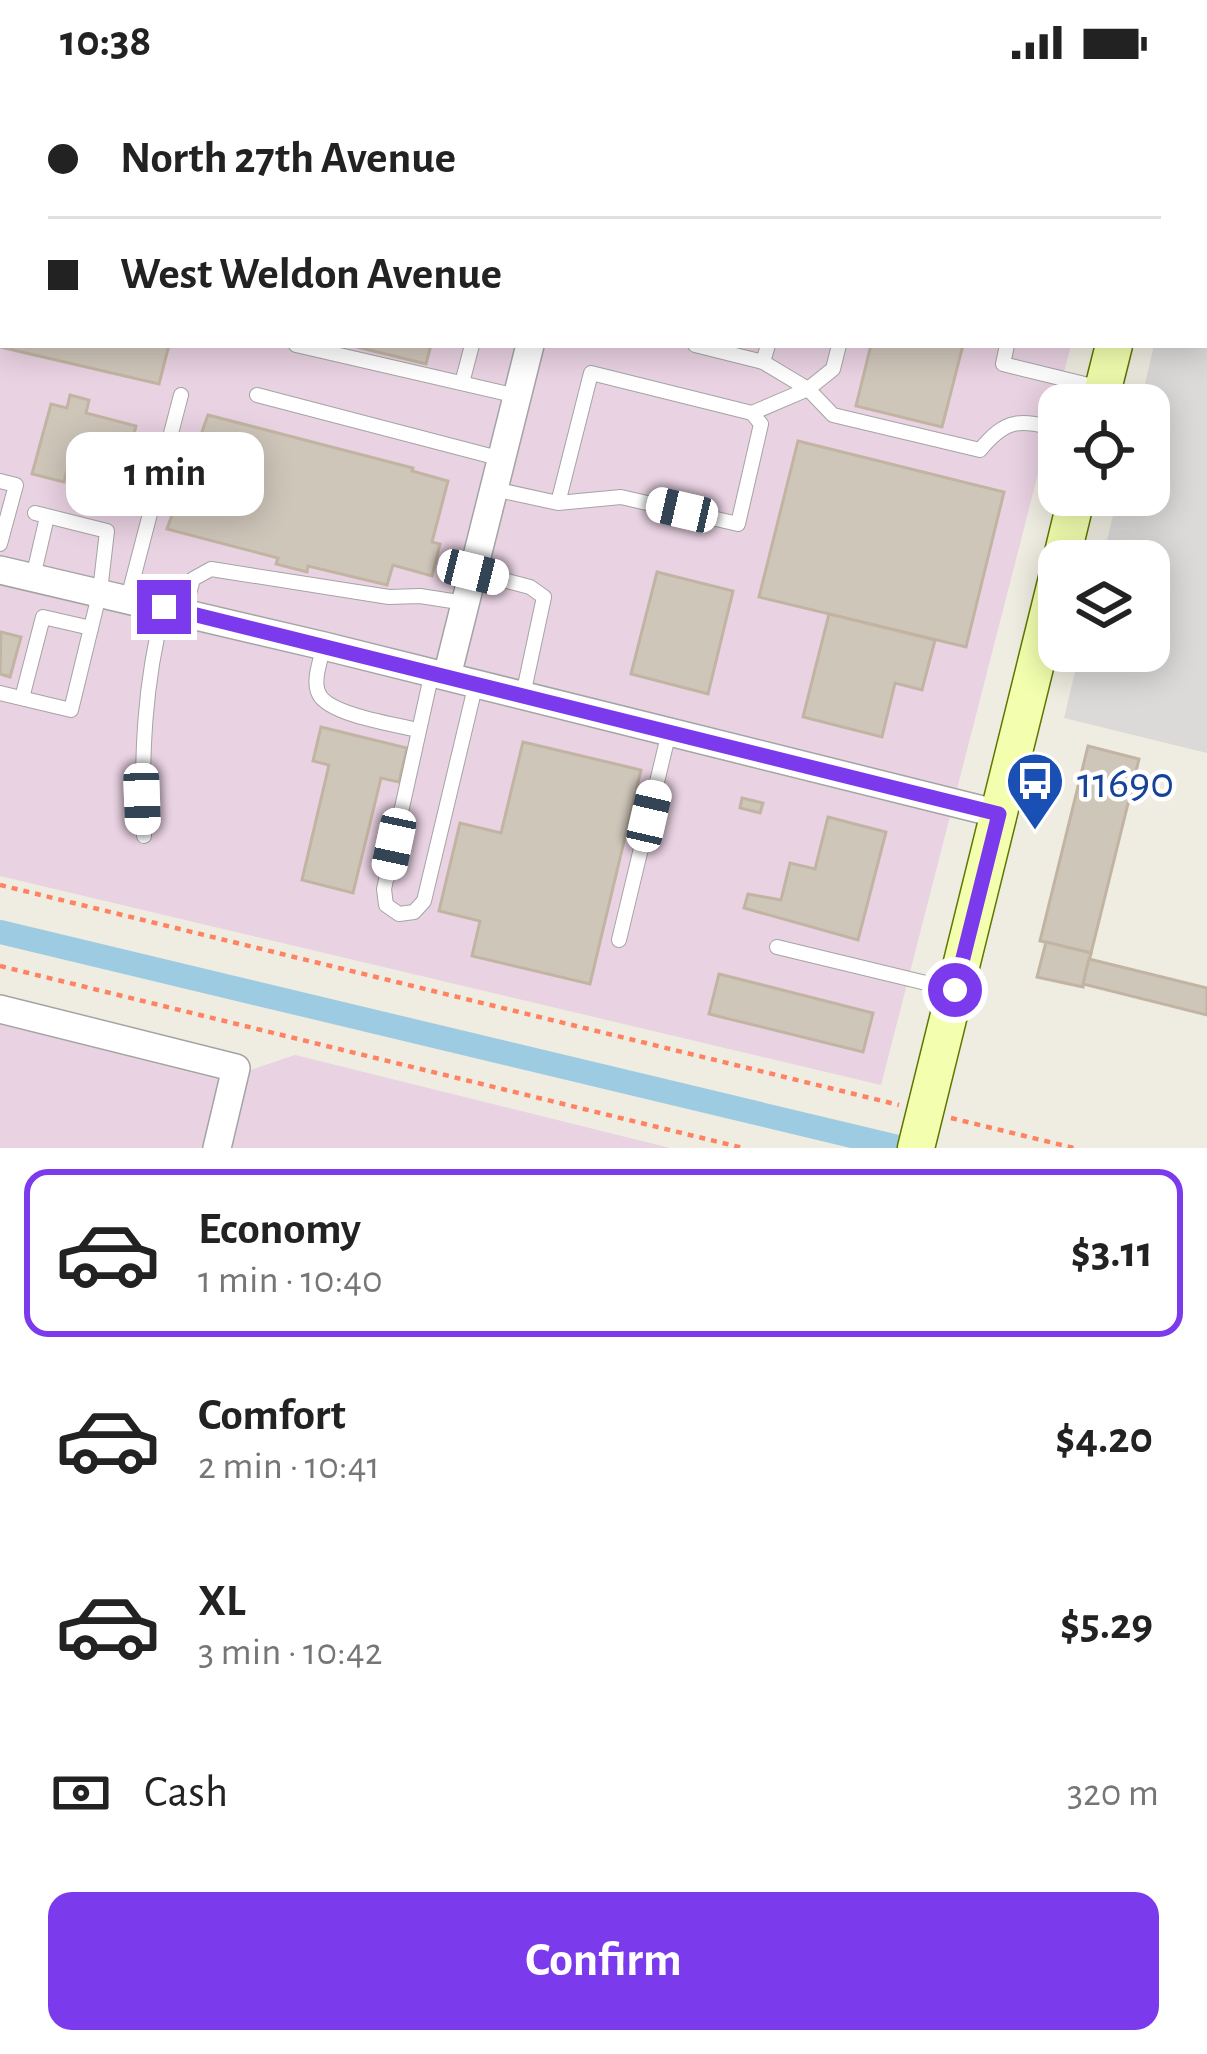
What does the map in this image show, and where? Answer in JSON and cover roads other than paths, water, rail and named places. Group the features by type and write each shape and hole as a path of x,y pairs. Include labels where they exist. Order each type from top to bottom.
{"main road":[{"path":"1104,384 1113,348"},
{"path":"919,1138 1038,655"}],"street":[{"path":"439,674 465,603 529,348"},
{"path":"0,570 999,814"},
{"path":"0,1009 236,1068 217,1148"}],"lane":[{"path":"309,348 518,396"},
{"path":"462,383 471,348"},
{"path":"707,348 763,362 808,389 833,415 980,450 1012,422 1038,426"},
{"path":"763,362 767,348"},
{"path":"558,503 591,373 752,413 808,389 833,369 838,348"},
{"path":"1006,348 1003,364 1062,384"},
{"path":"0,693 71,710 91,628 114,595 181,395"},
{"path":"257,395 502,459"},
{"path":"494,489 558,503 621,496 738,524 760,424 752,413"},
{"path":"0,481 16,485 0,544"},
{"path":"33,577 41,515 107,532 114,595"},
{"path":"144,836 141,761 146,689 174,609 193,579 211,569 389,597 465,603"},
{"path":"473,572 530,587 544,597 523,695"},
{"path":"22,698 43,617 91,628"},
{"path":"324,646 317,681 319,694 330,706 419,730"},
{"path":"439,674 419,730 384,890 386,904 399,914 414,912 424,901 476,683"},
{"path":"620,940 668,732"},
{"path":"777,947 955,990"}],"waterway":[{"path":"0,932 902,1148"}],"place":[{"name":"11690","path":"1035,832"}]}
